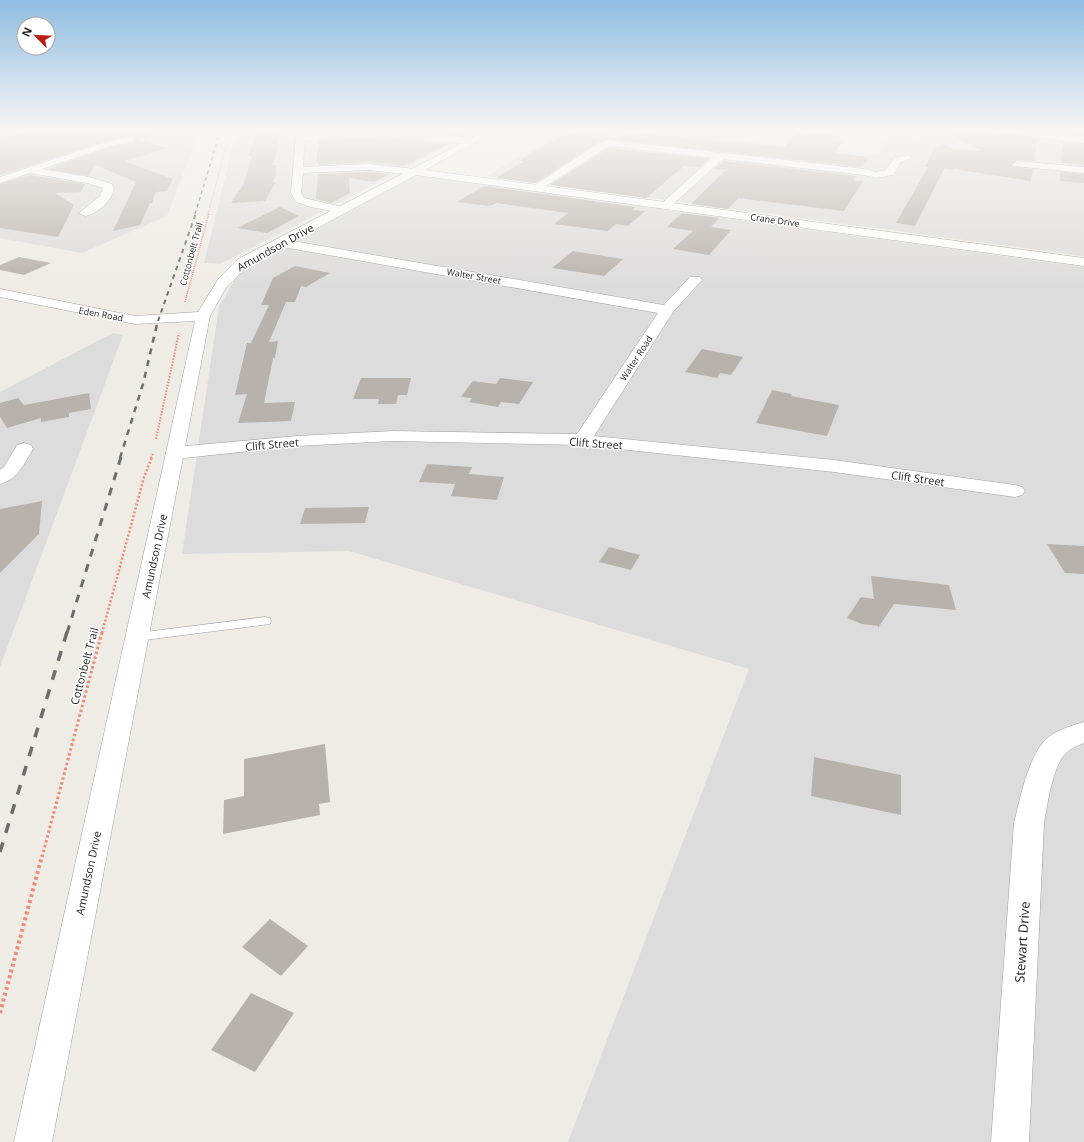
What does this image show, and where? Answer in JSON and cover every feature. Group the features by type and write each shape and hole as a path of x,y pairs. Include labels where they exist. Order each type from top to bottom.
{"street":[{"path":"85,213 104,199 108,193 108,186 96,182"},
{"path":"297,182 296,193 300,200 311,204 343,210"},
{"name":"Amundson Drive","path":"33,1142 203,316 218,287 227,275 243,262 395,182"},
{"name":"Crane Drive","path":"499,182 1084,262"},
{"path":"537,187 544,182"},
{"path":"666,205 691,182"},
{"name":"Walter Street","path":"281,243 667,310"},
{"name":"Walter Road","path":"582,440 667,310 695,280"},
{"name":"Eden Road","path":"0,293 135,320 158,320 203,316"},
{"name":"Clift Street","path":"175,453 297,441 393,436 582,440 834,466 1015,491"},
{"path":"0,478 11,471 24,448"},
{"name":"Stewart Drive","path":"1010,1142 1029,823 1041,776 1070,739"}],"lane":[{"path":"137,637 265,621"}],"path":[{"name":"Cottonbelt Trail","path":"184,307 217,182"},
{"path":"156,441 179,330"},
{"name":"Cottonbelt Trail","path":"0,1013 144,477 154,448"}],"shaded area":[{"path":"0,182 180,182 167,216 82,253 0,238"},
{"path":"224,182 379,182 220,264 204,263"},
{"path":"403,182 464,182 1084,267 1084,1142 568,1142 749,669 349,551 182,554 219,307 237,276 258,261"},
{"path":"534,182 1084,182 1084,256"},
{"path":"113,333 123,335 0,667 0,392"}],"building":[{"path":"6,182 75,182 85,184 81,192 55,193 74,205 58,237 0,228 0,184"},
{"path":"136,182 171,182 167,191 156,192 140,225 113,231"},
{"path":"244,182 276,182 265,201 231,203"},
{"path":"317,182 349,182 350,193 331,203 316,199"},
{"path":"554,182 665,182 646,198 550,185"},
{"path":"713,182 862,182 844,211 738,198 728,209 691,204"},
{"path":"919,182 937,182 915,226 896,223"},
{"path":"484,186 636,207 632,210 645,211 628,226 616,224 608,231 554,224 568,213 496,203 490,206 457,202"},
{"path":"280,207 299,216 267,233 237,228"},
{"path":"682,213 719,218 711,227 731,230 709,255 673,249 693,231 667,227"},
{"path":"573,251 623,259 604,276 552,268"},
{"path":"19,257 51,263 24,275 0,270 0,265"},
{"path":"295,266 330,273 306,287 301,286 295,302 286,302 269,342 278,341 264,403 295,402 291,421 238,423 247,394 235,395 247,343 251,343 269,305 261,305 273,278"},
{"path":"702,349 743,357 731,375 720,373 717,378 685,372"},
{"path":"361,378 411,378 407,395 398,395 396,404 378,404 379,399 353,399"},
{"path":"500,378 533,382 519,404 501,402 498,407 469,402 472,398 461,397 473,381 496,384"},
{"path":"772,390 792,394 791,396 839,405 827,436 756,423"},
{"path":"89,393 91,409 69,413 69,417 41,422 41,418 7,428 0,417 0,403 18,398 24,405"},
{"path":"427,464 472,467 469,474 504,477 497,500 451,496 455,484 419,482"},
{"path":"42,501 39,534 0,573 0,509"},
{"path":"369,507 365,523 300,524 305,508"},
{"path":"1047,544 1084,546 1084,574 1065,573"},
{"path":"609,547 640,555 631,570 599,562"},
{"path":"871,576 949,585 956,610 894,604 878,628 878,626 862,624 847,618 861,597 874,599"},
{"path":"325,744 330,802 319,804 320,815 223,834 224,800 244,796 244,759"},
{"path":"814,757 901,775 901,815 811,796"},
{"path":"270,919 308,946 281,976 242,947"},
{"path":"251,993 294,1013 255,1072 211,1050"}],"railway":[{"path":"195,214 205,182"},
{"path":"158,321 196,213"},
{"path":"120,458 143,384 158,320"},
{"path":"67,633 121,457"},
{"path":"0,852 67,632"}]}
